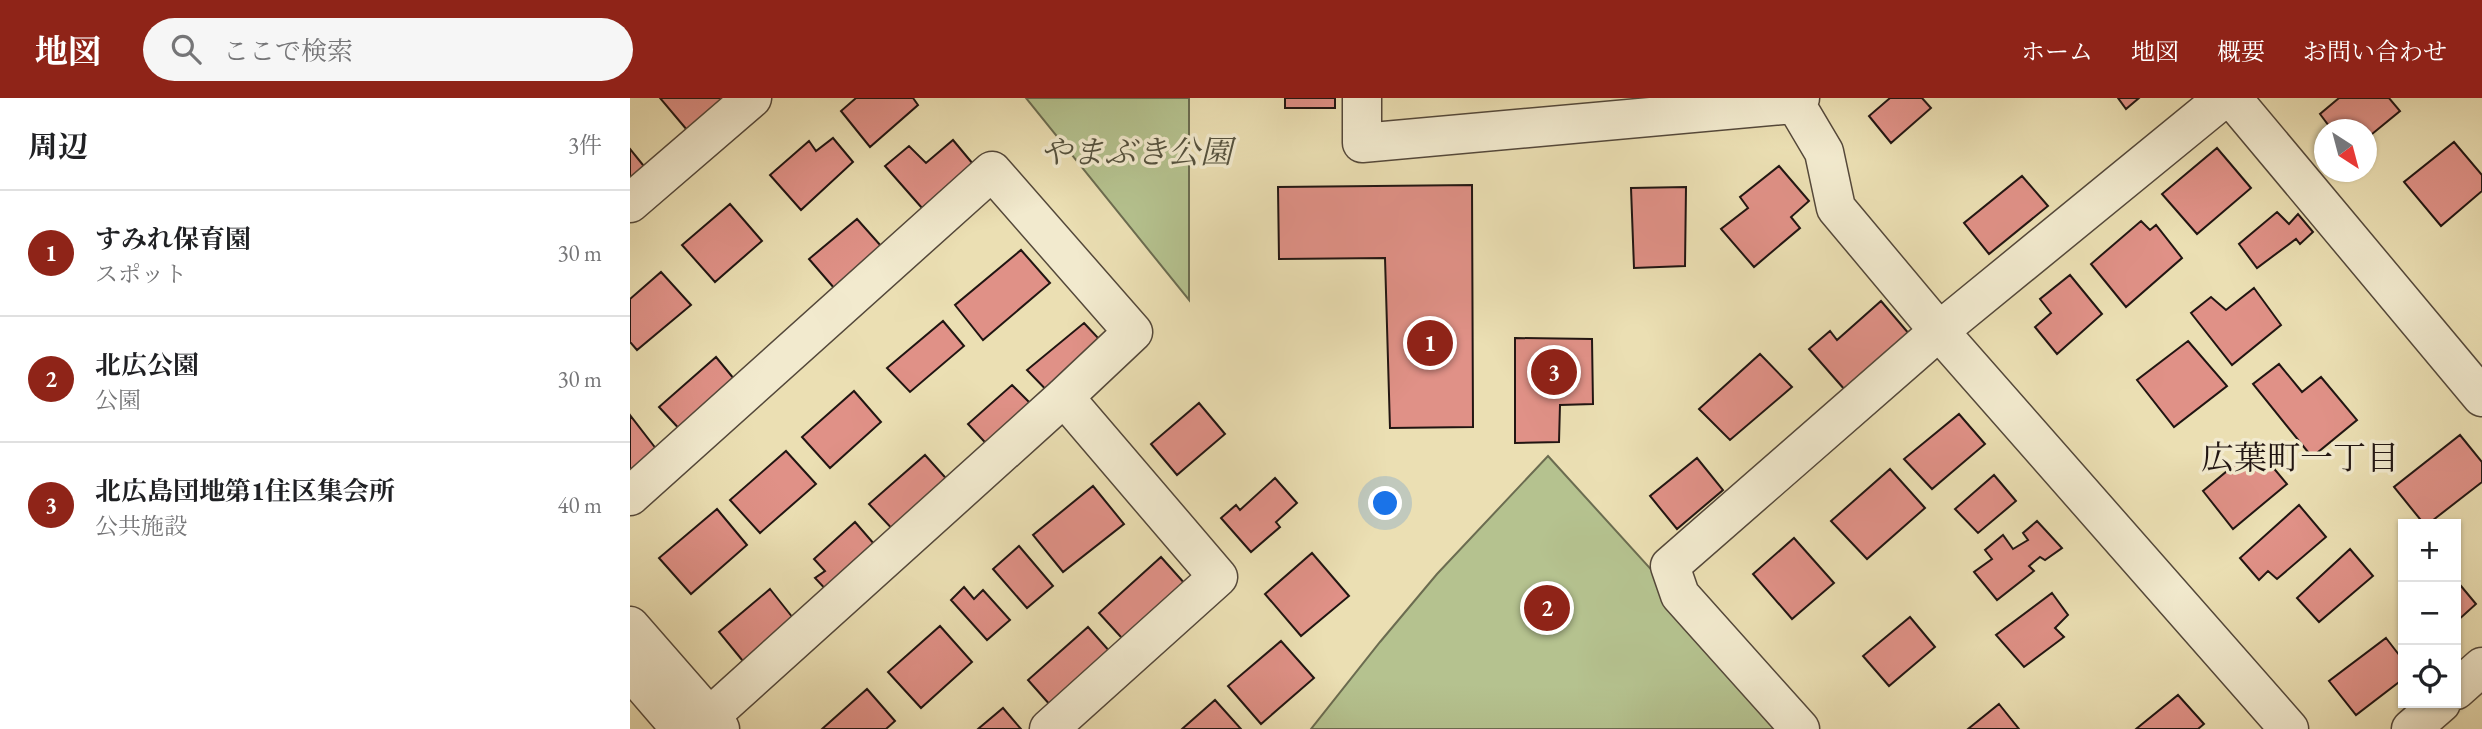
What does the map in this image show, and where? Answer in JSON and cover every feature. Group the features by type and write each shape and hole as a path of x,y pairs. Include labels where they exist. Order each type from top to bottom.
{"street":[{"path":"630,203 752,98"},
{"path":"1362,98 1362,144 1795,100 1824,152 1836,208 1939,331 2289,729"},
{"path":"1800,729 1680,595 1670,566 1939,331 2224,98"},
{"path":"2232,98 2482,397"},
{"path":"630,496 992,171 1133,332 702,726"},
{"path":"1049,729 1218,577 1064,397"},
{"path":"630,626 702,726"},
{"path":"2461,686 2482,667"},
{"path":"630,670 702,726"},
{"path":"2412,729 2435,708"}],"green space":[{"name":"やまぶき公園","path":"1026,98 1189,98 1189,300"},
{"path":"1548,456 1796,729 1311,729 1437,574"}],"building":[{"path":"660,98 724,98 687,130"},
{"path":"856,98 913,98 918,105 870,147 841,111"},
{"path":"1285,98 1335,98 1335,108 1285,108"},
{"path":"1890,98 1922,98 1931,108 1891,143 1869,116"},
{"path":"2118,98 2139,98 2126,109"},
{"path":"2339,98 2389,98 2400,111 2377,130 2377,119 2324,119 2320,114"},
{"path":"833,138 853,162 801,210 770,175 809,141 816,151"},
{"path":"953,140 973,164 922,208 885,166 909,146 926,163"},
{"path":"2454,142 2482,175 2482,191 2441,226 2404,182"},
{"path":"2217,148 2251,188 2197,234 2162,194"},
{"path":"630,149 647,170 630,185"},
{"path":"1779,166 1809,201 1791,217 1800,228 1754,267 1721,229 1748,208 1740,197"},
{"path":"2022,176 2048,206 1989,254 1964,223"},
{"path":"1472,185 1473,427 1390,428 1385,258 1279,259 1278,187"},
{"path":"1686,187 1685,266 1634,268 1631,188"},
{"path":"730,204 762,241 715,282 682,245"},
{"path":"2277,212 2289,224 2298,214 2313,232 2300,244 2296,239 2257,268 2239,244"},
{"path":"857,219 889,255 841,296 809,259"},
{"path":"2141,221 2150,230 2156,225 2182,258 2126,307 2091,264"},
{"path":"1021,250 1050,283 983,340 955,305"},
{"path":"661,272 691,305 637,350 630,342 630,299"},
{"path":"2070,275 2102,314 2057,354 2035,327 2051,313 2040,299"},
{"path":"2254,288 2281,325 2232,365 2191,313 2211,297 2226,310"},
{"path":"1881,301 1910,335 1845,390 1809,349 1830,331 1837,340"},
{"path":"943,321 964,346 910,392 887,368"},
{"path":"1084,323 1100,340 1056,400 1027,370"},
{"path":"1515,338 1592,339 1593,404 1560,405 1559,442 1515,443"},
{"path":"2188,341 2227,386 2174,427 2137,380"},
{"path":"1760,354 1792,387 1730,440 1699,409"},
{"path":"716,357 739,385 684,434 659,407"},
{"path":"2279,364 2302,392 2321,377 2357,420 2312,457 2253,384"},
{"path":"1012,385 1040,413 995,453 968,424"},
{"path":"854,391 881,422 830,468 802,437"},
{"path":"1199,403 1225,434 1177,475 1151,444"},
{"path":"1959,414 1985,444 1932,489 1904,459"},
{"path":"630,415 657,450 630,473"},
{"path":"2460,435 2482,462 2482,482 2434,519 2420,519 2394,487"},
{"path":"2256,447 2287,484 2233,529 2203,491"},
{"path":"786,451 816,484 760,533 730,500"},
{"path":"925,455 952,485 897,534 869,504"},
{"path":"1697,458 1723,490 1677,529 1650,496"},
{"path":"1890,469 1925,508 1867,559 1831,521"},
{"path":"1994,475 2016,501 1978,533 1955,509"},
{"path":"1275,478 1297,503 1276,522 1280,527 1251,552 1221,518 1236,505 1240,510"},
{"path":"1093,486 1124,524 1063,572 1033,535"},
{"path":"2299,505 2326,537 2277,579 2268,571 2259,580 2240,558"},
{"path":"717,509 747,545 691,594 659,558"},
{"path":"2037,521 2062,548 2045,560 2040,557 2029,566 2034,571 1997,600 1974,572 1992,559 1985,550 2003,535 2013,549 2028,540 2023,533"},
{"path":"855,522 881,552 832,596 815,578 825,571 814,559"},
{"path":"1794,538 1834,583 1792,619 1753,574"},
{"path":"1019,546 1053,586 1027,608 993,569"},
{"path":"2350,549 2373,576 2319,622 2297,598"},
{"path":"1312,553 1349,596 1301,636 1265,594"},
{"path":"1161,557 1194,594 1132,649 1099,613"},
{"path":"2461,586 2476,604 2461,618"},
{"path":"964,587 974,599 983,590 1010,620 987,640 951,600"},
{"path":"770,589 797,623 747,666 719,632"},
{"path":"2052,593 2068,615 2055,628 2064,637 2024,667 1996,635"},
{"path":"1910,617 1935,647 1889,686 1863,656"},
{"path":"940,626 972,662 921,708 888,672"},
{"path":"1088,627 1119,662 1059,715 1028,680"},
{"path":"2386,638 2398,654 2398,683 2356,715 2329,681"},
{"path":"1281,641 1314,678 1261,724 1228,686"},
{"path":"867,689 895,721 886,729 822,729"},
{"path":"2178,695 2204,724 2198,729 2136,729"},
{"path":"1215,700 1241,729 1182,729"},
{"path":"1999,704 2019,729 1968,729"},
{"path":"1003,708 1021,729 978,729"}],"place":[{"name":"すみれ保育園","path":"1430,343"},
{"name":"北広島団地第1住区集会所","path":"1554,372"},
{"name":"北広公園","path":"1547,608"}],"district":[{"name":"広葉町一丁目","path":"2300,457"}]}
